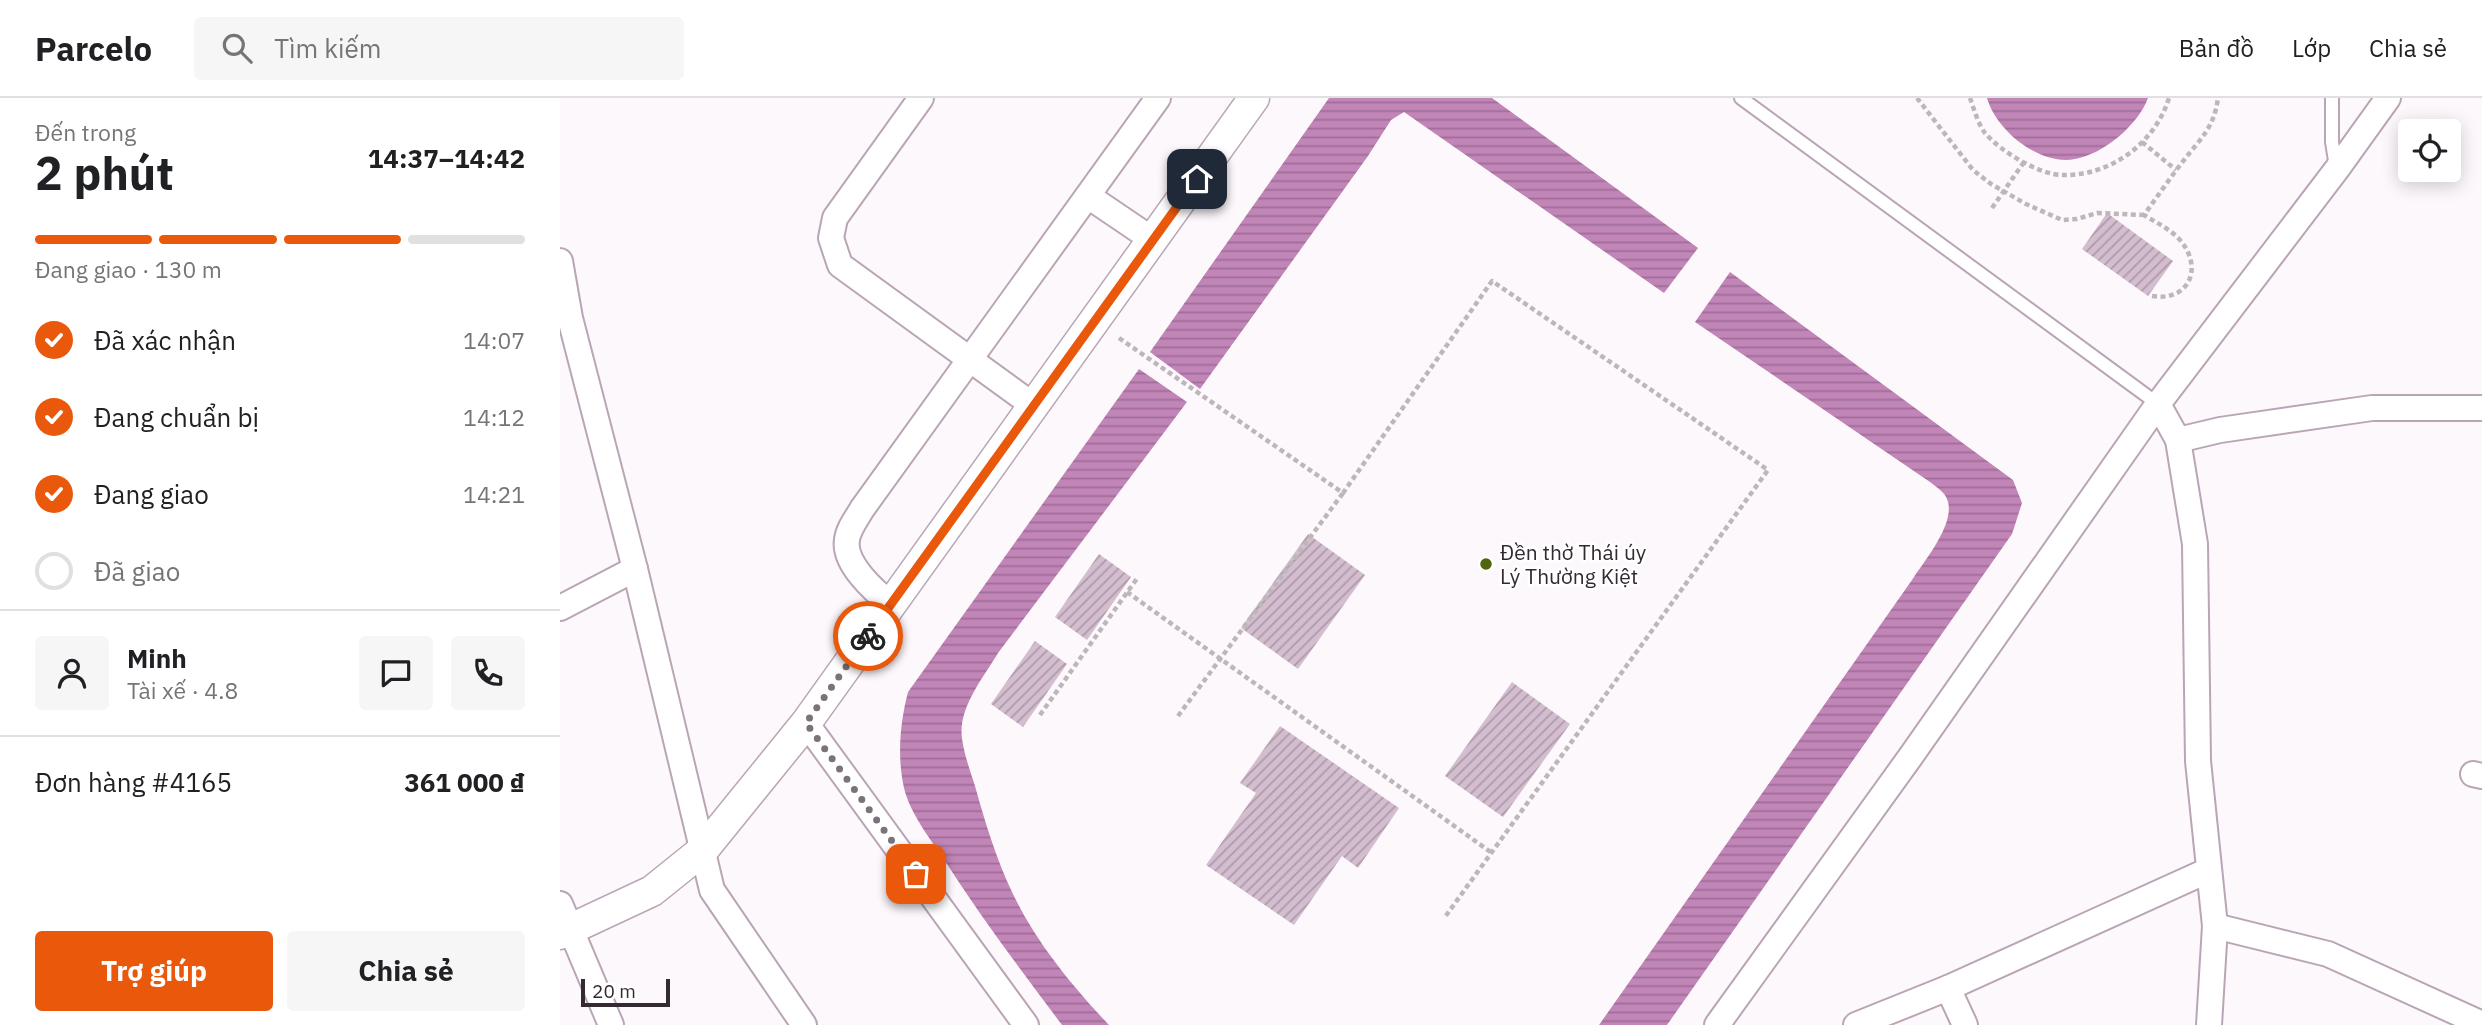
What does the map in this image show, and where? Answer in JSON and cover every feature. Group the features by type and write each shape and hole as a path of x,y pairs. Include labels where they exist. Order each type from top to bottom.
{"street":[{"path":"921,98 835,218 831,239 839,265 1034,406"},
{"path":"891,604 874,591 848,556 847,538 862,509 1158,98"},
{"path":"611,1025 564,922 652,891 702,850 806,723 1254,98"},
{"path":"1717,1025 1927,733 2158,404 2388,98"},
{"path":"1088,196 1153,240"},
{"path":"560,261 565,320 635,569 712,890 804,1025"},
{"path":"2158,404 2178,440 2195,544 2198,761 2215,926 2209,1025"},
{"path":"2178,440 2220,429 2372,408 2482,408"},
{"path":"560,608 635,569"},
{"path":"806,723 1026,1025"},
{"path":"1856,1025 1948,988 2209,870"},
{"path":"2215,926 2328,954 2482,1024"},
{"path":"1948,988 1965,1025"}],"lane":[{"path":"1741,98 2158,404"},
{"path":"2332,98 2332,142 2337,169"}],"path":[{"path":"1917,98 1950,144 1973,170 2003,191 2062,219 2077,219 2097,213 2144,215 2170,230 2190,254 2192,270 2189,283 2166,298 2152,296"},
{"path":"1970,98 1984,131 2006,153 2062,176 2090,172 2112,165 2142,142 2155,127 2169,98"},
{"path":"2144,215 2206,134 2216,115 2218,98"},
{"path":"2142,142 2176,170"},
{"path":"1992,208 2024,162"},
{"path":"1178,716 1343,493 1492,281 1768,470 1446,917"},
{"path":"1119,338 1343,493"},
{"path":"1040,715 1138,577"},
{"path":"1128,592 1492,853"}],"shaded area":[{"path":"1329,98 1492,98 1698,248 1664,293 1404,112 1391,120 1200,389 1150,352"},
{"path":"1987,98 2148,98 2128,128 2108,145 2086,156 2061,160 2034,151 2009,133 1999,122"},
{"path":"1730,272 2013,480 2022,503 2012,534 1667,1025 1599,1025 1924,562 1948,517 1946,497 1936,487 1695,322"},
{"path":"1139,369 1187,402 998,653 972,696 964,714 961,731 991,840 1021,910 1055,962 1109,1025 1062,1025 986,922 915,816 902,776 901,728 908,692"}],"building":[{"path":"2107,213 2173,261 2148,296 2082,249"},
{"path":"1308,534 1365,575 1298,669 1241,628"},
{"path":"1099,554 1131,577 1087,640 1055,617"},
{"path":"1035,641 1067,664 1023,727 991,704"},
{"path":"1512,682 1570,724 1503,817 1445,776"},
{"path":"1280,726 1399,808 1358,868 1342,856 1294,925 1206,865 1256,793 1240,783"}],"way so far":[{"path":"868,636 806,723 916,874"}],"place":[{"name":"Đền thờ Thái úy Lý Thường Kiệt","path":"1486,564"}],"route":[{"path":"868,636 1197,179"}]}
